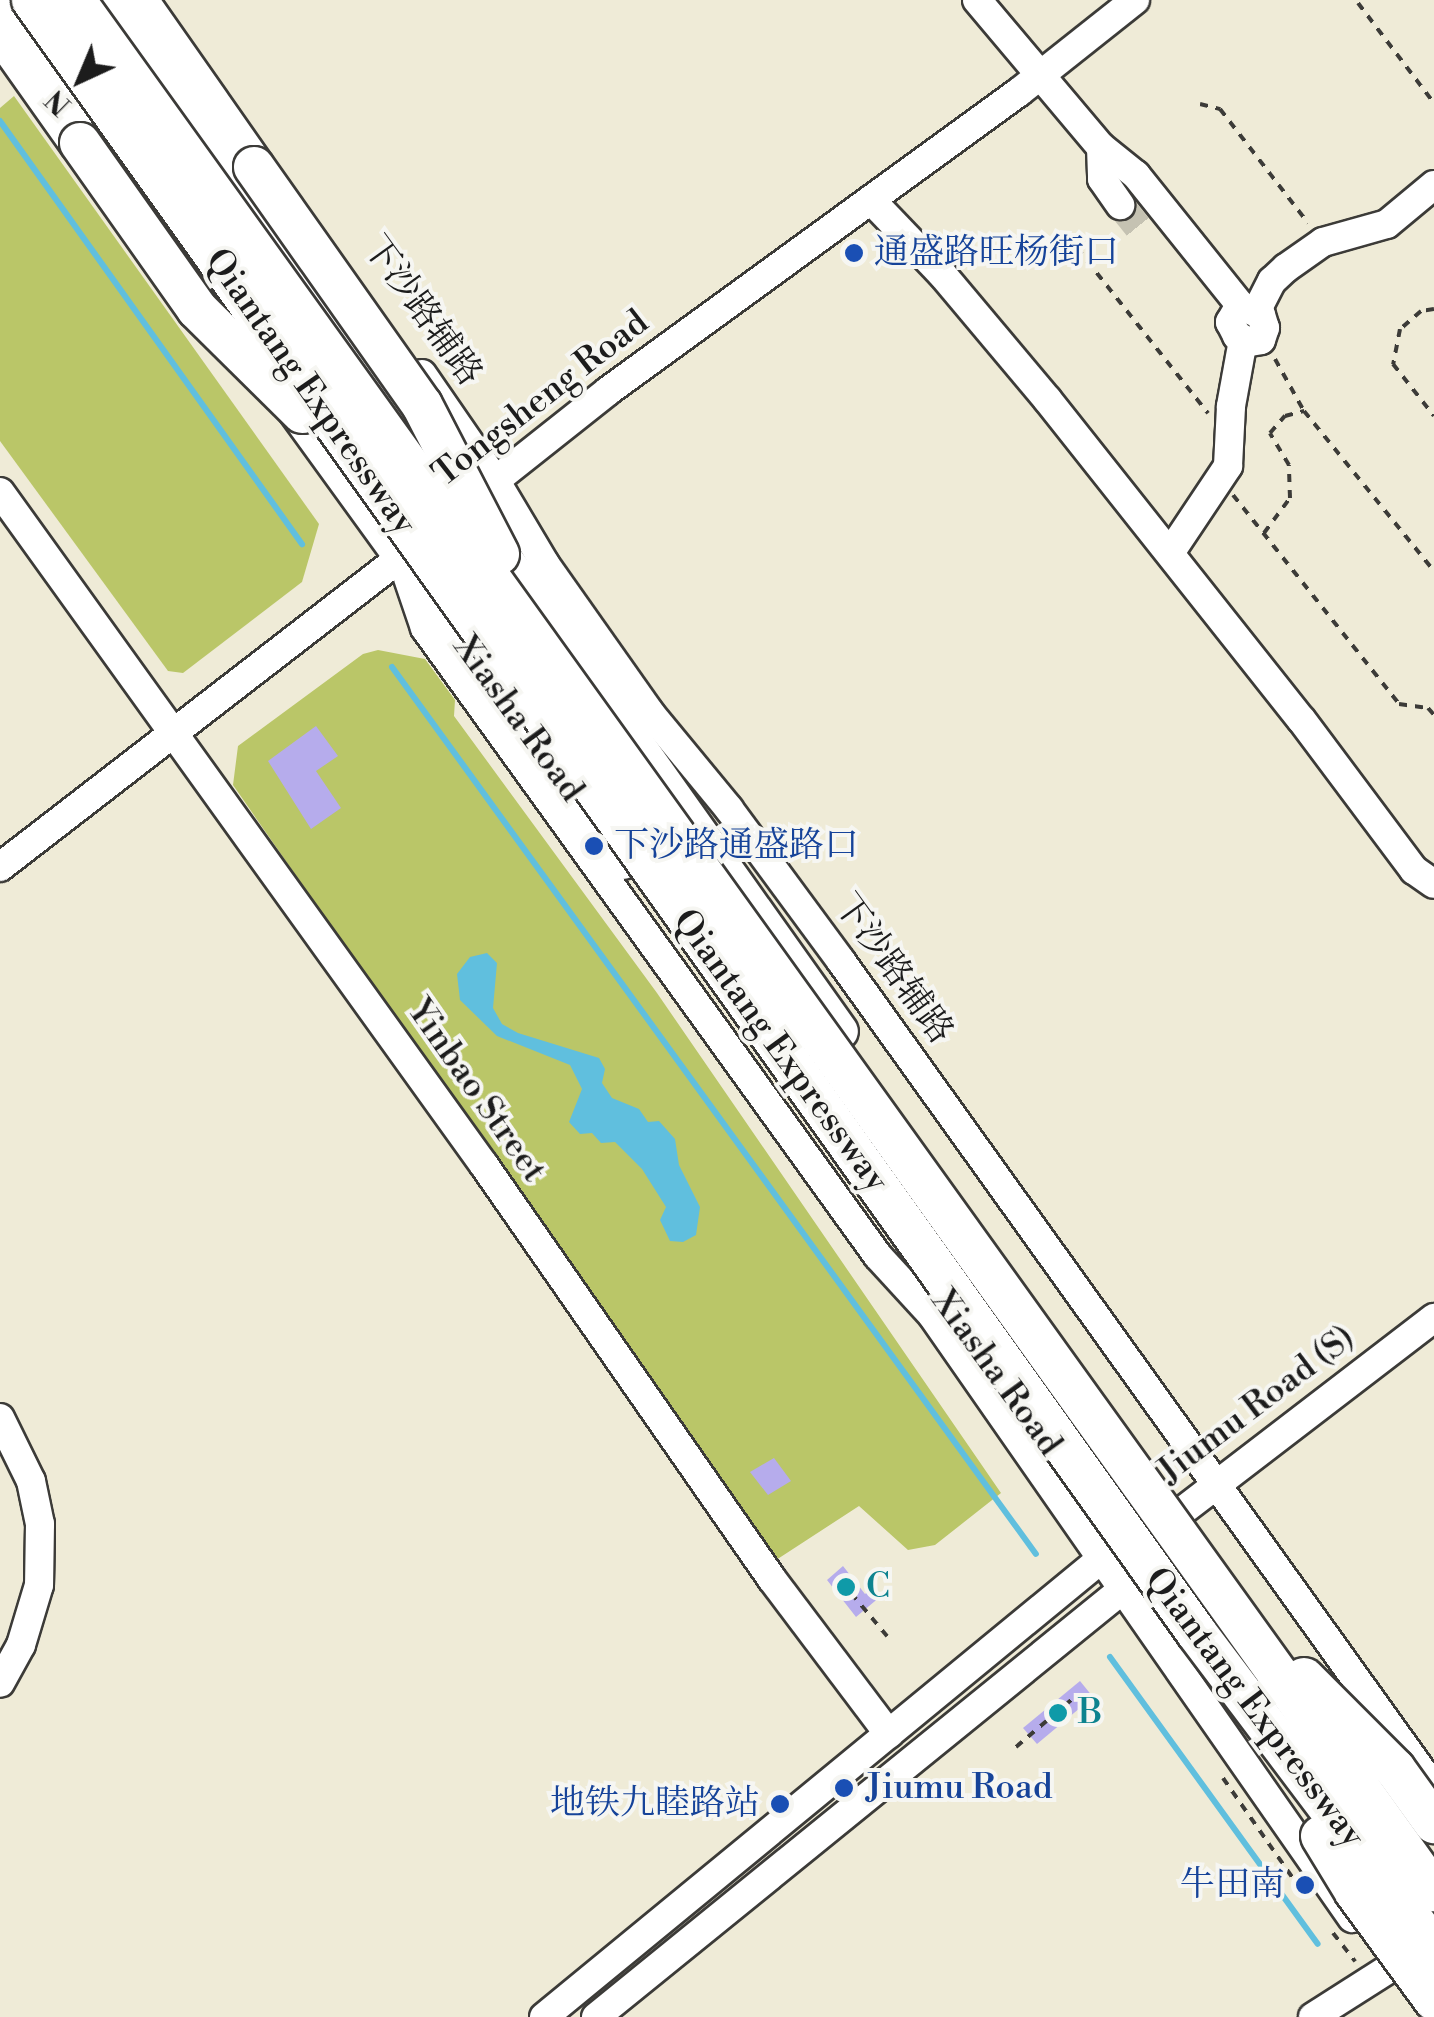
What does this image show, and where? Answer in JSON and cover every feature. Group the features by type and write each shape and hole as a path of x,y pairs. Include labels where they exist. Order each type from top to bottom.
{"highway":[{"name":"Qiantang Expressway","path":"32,0 1196,1632 1434,1948"},
{"name":"Qiantang Expressway","path":"75,0 1434,1891"},
{"path":"137,0 422,405 560,673"},
{"path":"0,30 197,309 375,486"},
{"path":"1117,1452 1160,1494 1283,1657 1395,1769 1434,1823"},
{"path":"1196,1632 1355,1892 1434,2000"}],"main road":[{"name":"Xiasha Road","path":"5,0 1131,1582 1434,1960"},
{"name":"Xiasha Road","path":"108,0 1181,1512 1434,1861"}],"street":[{"name":"下沙路辅路","path":"151,0 496,480 545,564 650,713 796,900 1434,1788"},
{"path":"977,0 1038,77 1100,147 1136,175 1248,309"},
{"name":"Tongsheng Road","path":"0,868 400,558 608,391 1038,77 1135,0"},
{"path":"0,57 182,306 301,418"},
{"path":"1100,147 1102,179 1120,205"},
{"path":"1170,553 1228,466 1235,377 1252,340 1230,322 1248,309 1272,281 1323,242 1388,224 1434,186"},
{"path":"871,200 942,274 1170,553 1414,870 1434,884"},
{"name":"Yinbao Street","path":"0,492 484,1165 772,1579 889,1734"},
{"name":"Jiumu Road (S)","path":"1110,1552 1181,1512 1434,1318"},
{"path":"0,1418 31,1481 40,1524 39,1585 21,1645 0,1683"},
{"path":"596,2017 1131,1582 1181,1512"},
{"path":"544,2017 1110,1552"},
{"path":"1131,1582 1319,1875 1426,2017"},
{"path":"1314,2017 1390,1968"}],"path":[{"path":"1358,3 1434,103"},
{"path":"1200,104 1220,110 1323,242"},
{"path":"1077,248 1230,442"},
{"path":"1434,309 1421,310 1400,329 1393,364 1434,416"},
{"path":"1252,340 1304,412 1434,570"},
{"path":"1264,534 1290,498 1289,465 1270,433 1285,416 1304,412"},
{"path":"1220,479 1400,704 1428,708 1434,716"},
{"path":"841,1581 886,1636"},
{"path":"1016,1746 1076,1696"}],"green space":[{"path":"14,96 319,524 302,582 183,673 168,671 0,441 0,108"},
{"path":"378,650 425,659 455,700 454,716 657,993 1001,1493 935,1545 908,1550 859,1506 773,1562 233,785 238,746 363,654"}],"water":[{"path":"487,953 497,963 493,1008 502,1024 518,1033 599,1058 605,1069 602,1083 612,1098 639,1109 648,1122 659,1121 675,1139 679,1165 700,1207 696,1235 683,1242 670,1241 660,1220 666,1207 642,1169 615,1142 601,1143 592,1133 580,1134 569,1122 582,1089 570,1065 497,1036 460,1000 457,974 470,957"}],"building":[{"path":"316,726 338,756 316,771 341,808 311,829 268,761"},
{"path":"774,1458 791,1481 768,1495 750,1472"},
{"name":"C","path":"843,1566 865,1594 874,1587 881,1596 856,1617 827,1580"},
{"name":"B","path":"1080,1681 1093,1697 1037,1744 1023,1728"}],"waterway":[{"path":"0,121 302,544"},
{"path":"392,667 1036,1554"},
{"path":"1110,1657 1318,1944"}],"tunnel":[{"path":"1120,205 1140,230"}],"place":[{"name":"通盛路旺杨街口","path":"854,253"},
{"name":"下沙路通盛路口","path":"594,846"},
{"name":"C","path":"846,1587"},
{"name":"B","path":"1058,1713"},
{"name":"Jiumu Road","path":"844,1788"},
{"name":"地铁九睦路站","path":"780,1804"},
{"name":"牛田南","path":"1305,1885"}]}
